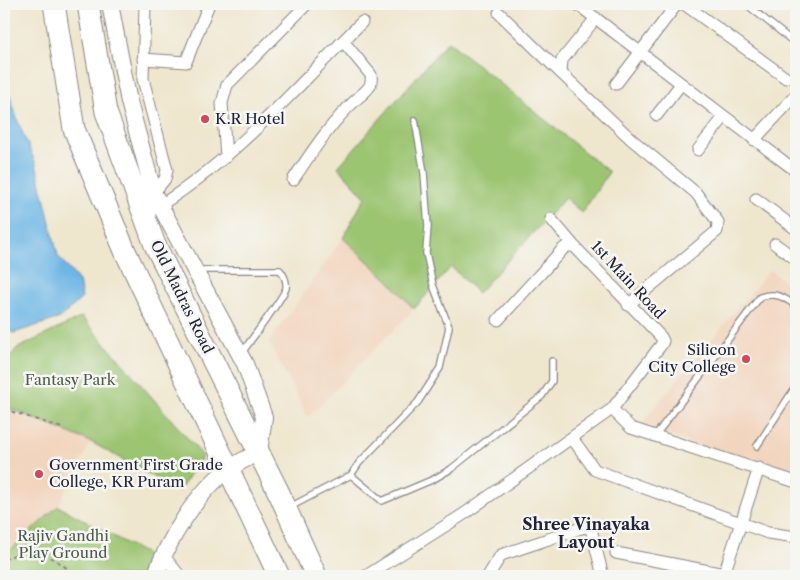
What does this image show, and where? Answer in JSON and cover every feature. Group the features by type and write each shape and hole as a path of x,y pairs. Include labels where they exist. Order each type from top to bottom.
{"highway":[{"name":"Old Madras Road","path":"54,4 74,128 125,252 279,576"},
{"name":"Old Madras Road","path":"88,4 106,112 150,204 155,245 286,509 316,576"}],"street":[{"path":"110,4 150,204 196,270 241,355 264,417 258,452 228,470 214,482 188,513 163,555 155,576"},
{"path":"145,4 143,59 145,88 167,170 165,179 150,204"},
{"path":"143,59 186,62 209,4"},
{"path":"226,157 222,103 227,85 307,4"},
{"path":"577,4 754,140 795,168"},
{"path":"616,84 677,4"},
{"path":"684,4 786,78"},
{"path":"500,13 631,139 696,194 718,222 716,231 628,304"},
{"path":"561,73 562,60 596,18"},
{"path":"150,204 180,193 226,157 362,22"},
{"path":"293,180 322,137 348,107 369,88 372,81 372,74 343,41"},
{"path":"657,115 681,84"},
{"path":"754,140 796,95"},
{"path":"698,150 724,117"},
{"path":"756,198 796,229"},
{"name":"1st Main Road","path":"551,219 662,341 612,409"},
{"path":"775,244 796,259"},
{"path":"498,320 566,246 574,246"},
{"path":"366,576 464,514 612,409 631,428 759,468 796,482"},
{"path":"572,438 595,470 768,533 796,537"},
{"path":"616,553 721,575 759,468"},
{"path":"488,576 501,555 590,525 600,575"},
{"path":"163,555 180,576"},
{"path":"669,576 672,564"}],"lane":[{"path":"746,4 796,44"},
{"path":"286,509 351,475 359,464 418,402 440,368 449,327 433,285 426,253 428,226 424,173 415,120"},
{"path":"196,270 268,268 280,270 285,276 286,288 241,355"},
{"path":"654,436 760,297 782,295 796,306"},
{"path":"351,475 382,501 434,479 542,396 552,381 552,361"},
{"path":"757,446 796,386"}],"path":[{"path":"4,409 62,428"},
{"path":"4,560 26,551 42,553 77,576"}],"shaded area":[{"path":"343,238 389,281 414,309 308,417 269,342"},
{"name":"Silicon City College","path":"770,270 796,291 796,478 639,426"},
{"name":"Government First Grade College, KR Puram","path":"4,410 91,442 58,506 4,556"}],"green space":[{"path":"448,41 609,172 582,213 565,198 478,293 451,267 414,309 389,281 343,238 365,197 338,167"},
{"name":"Fantasy Park","path":"82,317 203,456 179,491 91,442 4,406 4,366 16,349"},
{"name":"Rajiv Gandhi Play Ground","path":"58,506 148,555 142,576 4,576 4,556"}],"water":[{"path":"4,76 18,122 36,164 58,256 79,281 82,298 60,318 14,333 4,329"}],"place":[{"name":"K.R Hotel","path":"205,119"},
{"name":"Silicon City College","path":"746,359"},
{"name":"Government First Grade College, KR Puram","path":"39,474"}],"district":[{"name":"Shree Vinayaka Layout","path":"586,533"}]}
